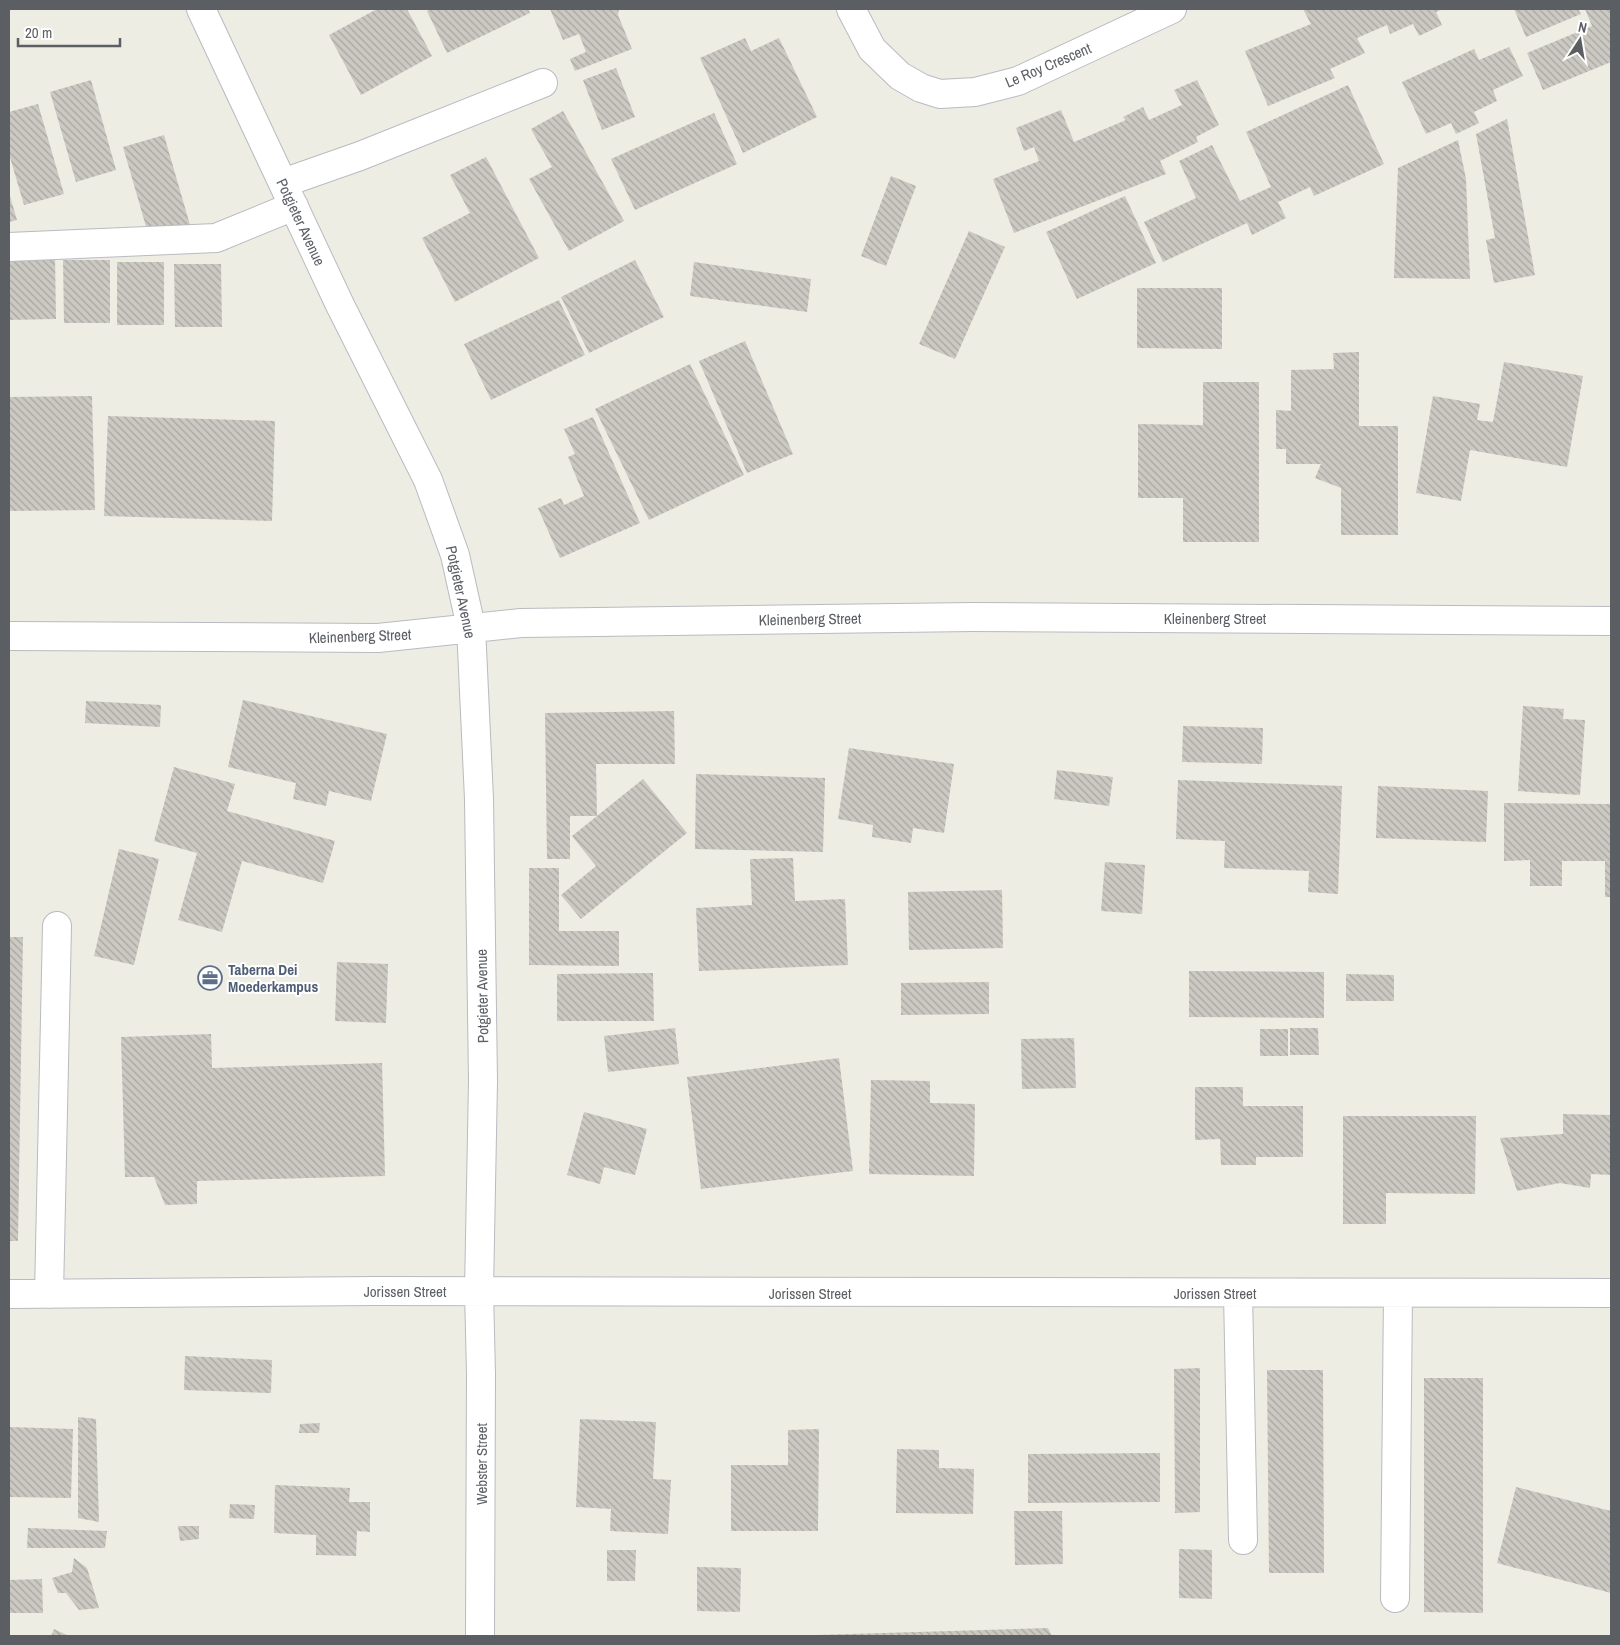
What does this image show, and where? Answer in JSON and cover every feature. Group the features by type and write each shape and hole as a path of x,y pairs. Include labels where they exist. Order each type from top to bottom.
{"street":[{"name":"Potgieter Avenue","path":"201,9 340,305 428,480 455,555 471,627 479,808 483,1081 478,1291"},
{"name":"Le Roy Crescent","path":"851,9 872,49 900,76 922,88 940,94 975,92 1018,81 1172,9"},
{"path":"9,247 216,238 288,195 360,156 542,83"},
{"name":"Kleinenberg Street","path":"9,636 378,638 521,623 973,617 1611,621"},
{"path":"49,1294 56,926"},
{"name":"Jorissen Street","path":"9,1294 478,1291 1611,1293"},
{"name":"Webster Street","path":"478,1291 481,1374 480,1636"},
{"path":"1238,1293 1243,1540"},
{"path":"1395,1598 1398,1293"}],"building":[{"path":"377,9 407,9 432,56 361,95 329,35"},
{"path":"431,9 528,9 530,13 447,53 427,11"},
{"path":"550,9 619,9 618,15 632,49 575,71 570,59 586,52 579,34 563,40"},
{"path":"1303,9 1443,9 1436,12 1442,25 1419,36 1413,24 1390,34 1387,25 1357,38 1365,53 1330,69 1335,78 1268,106 1245,51 1311,24"},
{"path":"1514,9 1578,9 1581,14 1526,37"},
{"path":"1585,9 1611,9 1611,62 1543,90 1527,53 1592,26"},
{"path":"745,38 751,51 779,38 817,117 743,153 700,58"},
{"path":"1509,47 1523,76 1493,90 1497,101 1474,112 1479,123 1456,134 1451,123 1426,134 1402,82 1474,49 1479,60"},
{"path":"616,68 635,117 602,130 583,80"},
{"path":"91,80 116,170 76,182 50,92"},
{"path":"1197,80 1219,125 1196,137 1198,142 1160,161 1166,174 1014,233 993,179 1039,161 1034,147 1024,151 1016,128 1061,110 1074,142 1126,120 1123,117 1143,107 1149,120 1182,105 1174,90"},
{"path":"1348,85 1384,164 1314,196 1310,187 1278,202 1286,218 1252,235 1247,223 1163,262 1144,222 1196,198 1179,161 1212,145 1240,201 1271,187 1246,132"},
{"path":"38,104 64,194 24,205 9,154 9,112"},
{"path":"563,111 624,221 569,251 529,179 552,167 531,129"},
{"path":"714,113 737,164 635,210 611,159"},
{"path":"1507,119 1535,275 1494,283 1486,240 1495,238 1476,134"},
{"path":"164,135 190,225 149,237 123,147"},
{"path":"1458,140 1466,179 1470,279 1394,278 1398,168"},
{"path":"486,157 539,258 455,302 422,238 470,213 450,175"},
{"path":"891,176 916,186 886,266 861,256"},
{"path":"9,193 17,220 9,222"},
{"path":"1125,196 1156,263 1077,299 1046,232"},
{"path":"969,231 1005,247 955,359 919,344"},
{"path":"55,256 56,319 9,320 9,257"},
{"path":"63,260 110,260 110,323 64,323"},
{"path":"635,260 664,317 589,353 561,297"},
{"path":"117,262 164,262 164,325 117,325"},
{"path":"694,262 811,279 807,312 690,296"},
{"path":"174,264 221,264 222,327 175,327"},
{"path":"1137,288 1222,288 1222,349 1137,348"},
{"path":"559,300 585,355 491,400 464,344"},
{"path":"745,341 793,454 747,473 699,361"},
{"path":"1359,352 1359,426 1398,426 1398,535 1341,535 1341,488 1315,478 1321,464 1286,464 1286,449 1276,449 1276,410 1291,411 1291,370 1334,369 1333,353"},
{"path":"1504,362 1583,376 1567,467 1470,450 1461,501 1416,493 1433,396 1480,404 1477,420 1493,422"},
{"path":"690,364 744,475 649,520 595,409"},
{"path":"1203,382 1259,382 1259,542 1183,542 1183,498 1138,498 1138,424 1203,425"},
{"path":"92,396 95,510 9,511 9,397"},
{"path":"108,416 275,421 272,521 104,516"},
{"path":"593,417 640,523 560,558 538,508 561,498 564,505 584,496 568,457 575,454 564,429"},
{"path":"243,700 387,734 371,801 329,791 326,806 293,799 296,783 228,767"},
{"path":"86,701 161,705 160,727 85,723"},
{"path":"1523,706 1564,709 1563,719 1585,720 1580,795 1518,791"},
{"path":"674,711 675,764 596,764 597,816 570,816 570,859 547,859 545,713"},
{"path":"1183,726 1263,728 1262,764 1182,762"},
{"path":"849,748 954,764 944,833 913,828 911,843 872,837 873,825 838,819"},
{"path":"174,767 235,784 227,811 335,841 323,883 242,861 222,932 178,920 197,853 154,841"},
{"path":"1057,770 1113,777 1109,806 1054,799"},
{"path":"696,774 825,778 823,852 695,849"},
{"path":"643,779 687,833 581,919 561,895 596,866 572,836"},
{"path":"1178,780 1342,786 1338,894 1308,892 1309,871 1224,868 1225,841 1176,839"},
{"path":"1378,786 1488,791 1486,842 1376,838"},
{"path":"1504,803 1611,804 1611,897 1605,897 1605,861 1562,861 1562,886 1530,886 1530,860 1504,861"},
{"path":"119,849 159,859 134,965 94,956"},
{"path":"793,858 795,901 845,899 848,965 699,971 696,908 752,905 750,859"},
{"path":"1105,862 1145,865 1142,914 1101,911"},
{"path":"529,868 559,868 559,931 619,931 619,966 529,965"},
{"path":"1002,890 1003,948 909,950 908,892"},
{"path":"9,937 23,937 18,1241 9,1241"},
{"path":"337,962 388,964 386,1023 335,1021"},
{"path":"1189,971 1324,972 1324,1018 1189,1017"},
{"path":"653,973 654,1021 557,1021 557,974"},
{"path":"1346,974 1394,975 1394,1001 1346,1001"},
{"path":"989,982 989,1014 901,1015 901,983"},
{"path":"675,1028 679,1064 608,1072 604,1036"},
{"path":"1290,1028 1318,1028 1319,1055 1290,1055"},
{"path":"1260,1029 1288,1029 1288,1056 1260,1056"},
{"path":"211,1034 212,1068 382,1063 385,1176 197,1181 197,1204 165,1205 154,1177 125,1177 121,1037"},
{"path":"1074,1038 1076,1088 1022,1089 1021,1039"},
{"path":"839,1058 853,1171 701,1189 687,1077"},
{"path":"871,1080 930,1081 930,1103 975,1104 974,1176 869,1174"},
{"path":"1195,1087 1243,1087 1243,1106 1303,1106 1303,1157 1256,1157 1256,1165 1221,1165 1220,1139 1195,1140"},
{"path":"584,1112 647,1129 635,1175 604,1167 600,1184 567,1175"},
{"path":"1563,1114 1611,1115 1611,1175 1591,1174 1590,1188 1560,1183 1517,1191 1500,1138 1563,1134"},
{"path":"1343,1116 1476,1116 1475,1194 1386,1193 1386,1224 1343,1224"},
{"path":"185,1356 272,1360 271,1393 184,1390"},
{"path":"1200,1368 1200,1512 1175,1513 1174,1369"},
{"path":"1267,1370 1323,1370 1324,1573 1269,1573"},
{"path":"1424,1378 1483,1378 1483,1613 1424,1612"},
{"path":"78,1417 96,1419 99,1522 78,1518"},
{"path":"580,1419 656,1422 653,1479 671,1480 668,1534 610,1531 611,1509 576,1507"},
{"path":"320,1423 319,1433 299,1433 300,1424"},
{"path":"9,1427 73,1429 71,1498 9,1497"},
{"path":"819,1429 818,1531 731,1531 731,1465 788,1465 788,1430"},
{"path":"897,1449 939,1450 939,1468 974,1469 973,1514 896,1513"},
{"path":"1160,1453 1160,1502 1028,1503 1028,1454"},
{"path":"275,1485 350,1488 349,1502 370,1502 370,1532 357,1531 356,1556 316,1555 316,1535 274,1533"},
{"path":"1516,1487 1611,1511 1611,1593 1497,1563"},
{"path":"230,1504 255,1505 254,1519 229,1518"},
{"path":"1014,1511 1062,1511 1063,1564 1015,1565"},
{"path":"178,1526 199,1526 199,1539 180,1541"},
{"path":"28,1528 107,1531 105,1548 27,1548"},
{"path":"1179,1549 1212,1550 1212,1599 1179,1598"},
{"path":"607,1550 636,1550 635,1581 607,1581"},
{"path":"74,1558 87,1568 99,1608 79,1610 66,1593 58,1593 52,1578 72,1572"},
{"path":"697,1567 741,1568 740,1612 697,1611"},
{"path":"42,1579 43,1613 9,1613 9,1580"},
{"path":"1048,1628 1052,1636 816,1636 816,1635"},
{"path":"54,1629 69,1636 51,1636"}],"place":[{"name":"Taberna Dei Moederkampus","path":"210,978"}]}
